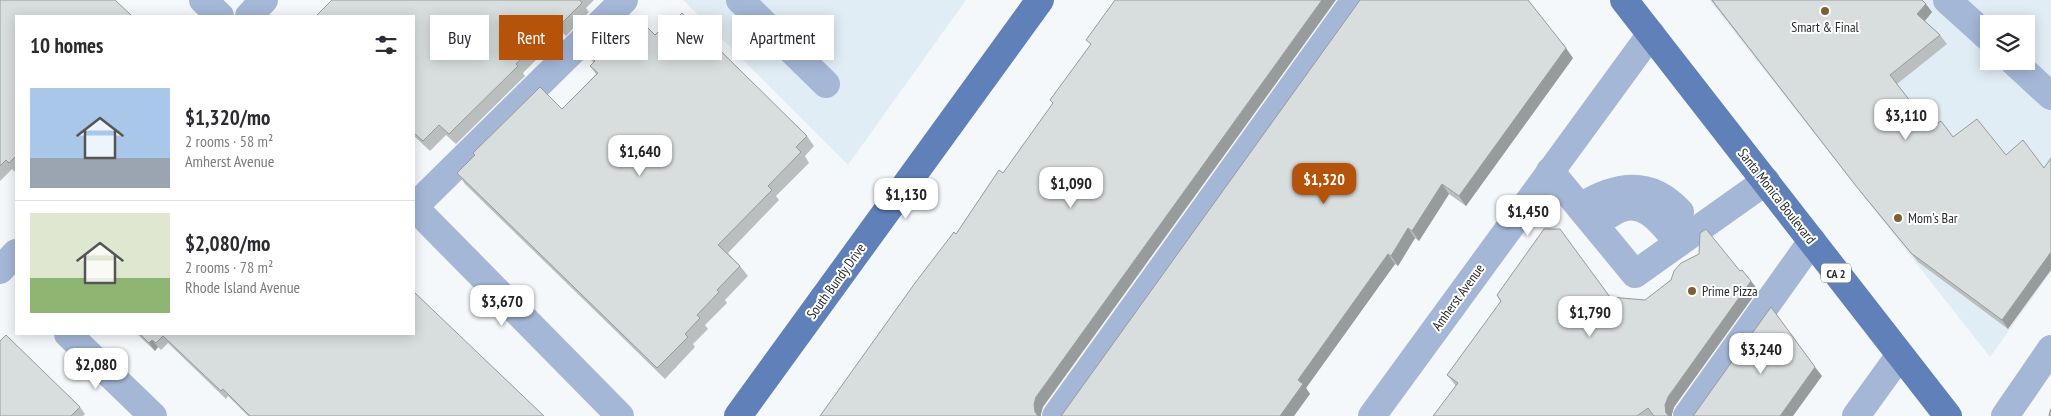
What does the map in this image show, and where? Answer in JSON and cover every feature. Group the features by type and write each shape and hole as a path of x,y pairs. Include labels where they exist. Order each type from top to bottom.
{"main road":[{"name":"South Bundy Drive","path":"738,416 1040,0"},
{"name":"Santa Monica Boulevard","path":"1624,0 1948,416"}],"street":[{"path":"203,0 219,15"},
{"path":"249,15 264,0"},
{"path":"415,206 624,0"},
{"path":"740,0 826,84"},
{"path":"1056,416 1355,0"},
{"path":"1947,0 1980,30"},
{"name":"Amherst Avenue","path":"1372,416 1651,34"},
{"path":"2023,70 2051,96"},
{"path":"1550,171 1635,274 1766,181"},
{"path":"1580,207 1598,195 1612,191 1640,188 1657,193 1670,201 1680,212"},
{"path":"1609,215 1616,209 1626,207 1637,207 1650,211 1663,222 1678,243"},
{"path":"415,208 620,416"},
{"path":"1687,416 1812,241"},
{"path":"69,335 154,416"},
{"path":"2005,416 2051,349"},
{"path":"1856,416 1900,355"}],"shaded area":[{"path":"683,0 966,0 848,165 743,60 834,60 834,15 732,15 732,49 722,39 722,15 698,15"},
{"path":"1709,0 2051,0 2051,272 1990,357"}],"building":[{"path":"0,0 115,0 131,15 15,15 15,157 9,163 6,160 0,166"},
{"path":"332,0 580,0 582,3 563,22 563,15 499,15 499,60 520,60 516,64 518,66 449,134 439,125 423,141 415,134 415,15 317,15"},
{"path":"1115,0 1322,0 1036,397 1034,404 1035,412 1038,416 820,416 915,283 954,232 956,234 999,170 1003,173 1053,103 1050,100 1091,44 1086,40"},
{"path":"1360,0 1528,0 1566,48 1459,196 1442,184 1412,231 1408,228 1391,256 1388,254 1298,380 1303,384 1280,416 1061,416"},
{"path":"1712,0 1922,0 1926,4 1917,14 1940,35 1890,75 1931,128 1941,121 1953,137 1977,119 2006,155 2023,140 2044,168 2051,158 2051,252 2002,320 1911,253 1856,186"},
{"path":"648,28 655,35 658,32 658,60 722,60 722,52 807,136 796,147 801,152 768,186 772,190 718,245 740,266 697,315 700,318 685,334 688,337 657,368 457,173 475,155 473,153 540,87 562,109 598,73 590,66 594,60 648,60"},
{"path":"1544,229 1560,229 1610,297 1645,300 1671,280 1674,271 1681,263 1699,254 1700,233 1706,229 1740,271 1742,270 1751,281 1668,397 1665,405 1666,413 1669,416 1654,416 1648,408 1637,416 1433,416 1458,383 1447,375 1501,301 1497,295"},
{"path":"415,293 544,416 250,416 223,389 221,391 163,336 156,343 152,340 149,343 141,335 415,335"},
{"path":"1771,307 1815,367 1780,416 1693,416"},
{"path":"6,335 80,407 71,416 0,416 0,341"}],"place":[{"name":"Smart & Final","path":"1825,11"},
{"name":"Mom's Bar","path":"1898,218"},
{"name":"Prime Pizza","path":"1692,291"}]}
